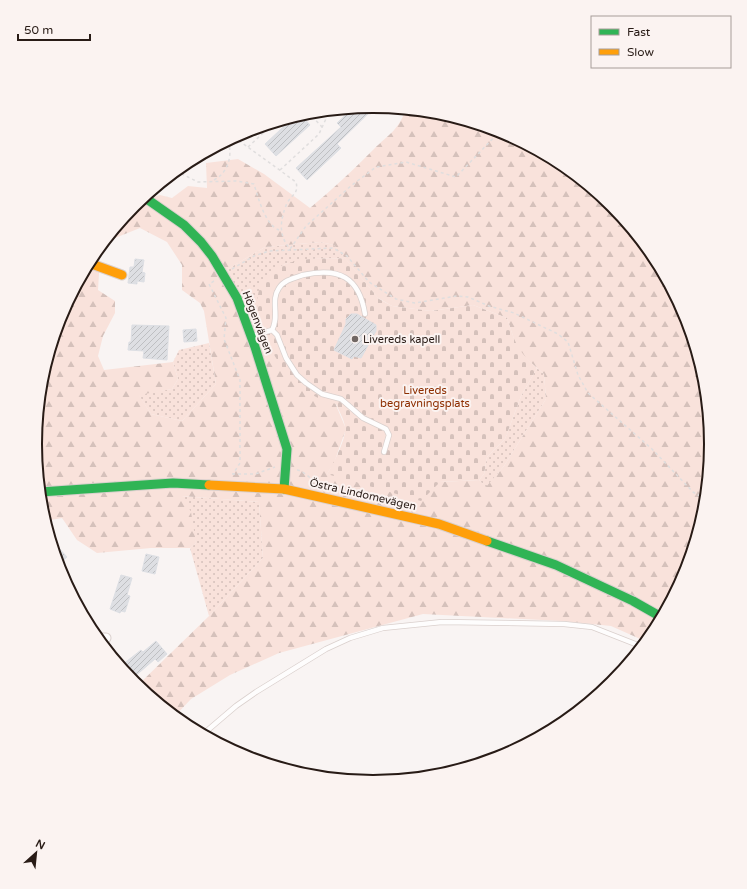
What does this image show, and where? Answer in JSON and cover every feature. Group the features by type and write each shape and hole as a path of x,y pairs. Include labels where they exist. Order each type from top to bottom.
{"street":[{"name":"Högenvägen","path":"149,201 184,225 205,246 237,298 287,449 284,490"},
{"path":"95,264 122,275"},
{"name":"Östra Lindomevägen","path":"46,492 173,483 284,490 384,510 439,524 556,565 633,601 658,615"}],"lane":[{"path":"272,330 276,318 274,298 280,286 294,278 318,272 334,273 348,279 362,298 365,314"},
{"path":"251,337 272,330"},
{"path":"272,330 277,335 286,358 297,375 306,383 322,394 341,399 363,418 389,431 384,452"},
{"path":"207,731 236,706 256,692 326,649 350,638 383,628 442,622 564,624 592,627 637,645"}],"path":[{"path":"280,170 313,140 323,128 328,116"},
{"path":"314,118 323,128"},
{"path":"248,147 264,132"},
{"path":"290,249 306,226 352,185 376,168 406,162 456,177 495,136"},
{"path":"240,141 296,182 298,189 296,194 288,202 280,230 283,242 290,249"},
{"path":"212,181 221,175 228,165 229,146"},
{"path":"182,174 198,182 236,181 254,184 263,212 275,229 280,230"},
{"path":"233,474 240,463 240,380 224,340 226,318 209,284 223,273 262,253 290,249 324,247 338,249 347,256 369,282 396,299 406,302 423,303 457,296 468,297 489,306 514,313 564,337 570,347 578,375 588,393 652,449 694,492 701,497"}],"green space":[{"path":"404,115 438,119 459,124 500,138 539,157 558,169 592,195 608,210 623,226 649,260 661,279 680,318 694,359 699,380 704,423 704,466 699,509 694,530 680,571 661,610 641,639 611,626 562,621 423,614 279,653 230,675 191,699 179,712 142,681 209,616 263,558 259,502 182,496 191,512 196,543 190,548 151,548 97,553 77,540 62,518 51,520 43,466 43,423 48,380 53,359 67,318 86,279 100,257 98,290 115,301 115,313 103,336 98,356 104,370 173,362 178,379 172,389 139,395 151,414 182,421 216,384 204,311 200,303 182,290 182,265 167,242 140,228 115,238 124,226 152,197 160,195 172,198 188,186 207,188 206,163 238,159 264,174 310,208 393,132","holes":["320,242 334,245 378,298 392,306 431,311 473,305 507,318 517,348 521,354 544,374 546,399 504,466 486,487 479,480 440,482 327,474 334,463 346,429 291,298 285,338 254,353 226,270 265,247"]},
{"path":"320,242 334,245 345,258 312,259 285,264 269,274 259,321 270,346 259,351 226,270 265,247"},
{"name":"Livereds begravningsplats","path":"345,258 379,299 392,306 431,311 473,305 507,318 521,351 537,368 521,396 505,439 487,457 484,474 479,480 440,482 421,501 327,474 336,458 344,437 345,427 343,418 336,404 308,393 290,377 280,364 264,334 259,317 257,301 260,287 269,274 277,268 295,261"},
{"path":"209,343 216,384 182,421 151,414 138,394 172,389 178,379 173,362 179,350"},
{"path":"537,368 544,374 546,399 504,466 486,488 479,480 484,474 487,457 505,439 521,396"},
{"path":"181,496 259,502 263,558 209,616 190,548 196,543"}],"building":[{"path":"369,113 337,144 341,148 307,180 296,168 341,127 337,123 346,115"},
{"path":"305,120 310,125 276,156 265,144 286,125"},
{"path":"135,259 144,260 142,272 145,273 144,282 137,281 137,284 128,283 130,267 134,267"},
{"name":"Livereds kapell","path":"351,314 357,314 376,325 376,331 361,358 354,356 352,359 334,350 346,324 346,319"},
{"path":"132,325 169,326 167,360 143,358 144,351 128,350 129,342 131,342"},
{"path":"196,329 197,341 184,342 183,330"},
{"path":"59,548 67,557 63,560"},
{"path":"146,554 159,557 155,574 142,571"},
{"path":"121,575 132,578 127,595 130,596 125,612 121,611 120,613 110,609"},
{"path":"156,641 167,654 158,662 155,659 136,676 124,663 141,650 143,652"}],"traffic: fast":[{"path":"149,201 184,225 201,242 212,256 237,298 255,347 287,449 284,489"},
{"path":"46,492 173,483 209,485"},
{"path":"487,541 556,565 633,601 658,615"}],"traffic: slow":[{"path":"95,265 122,275"},
{"path":"209,485 284,489 439,524 487,541"}],"place":[{"name":"Livereds kapell","path":"355,339"}]}
